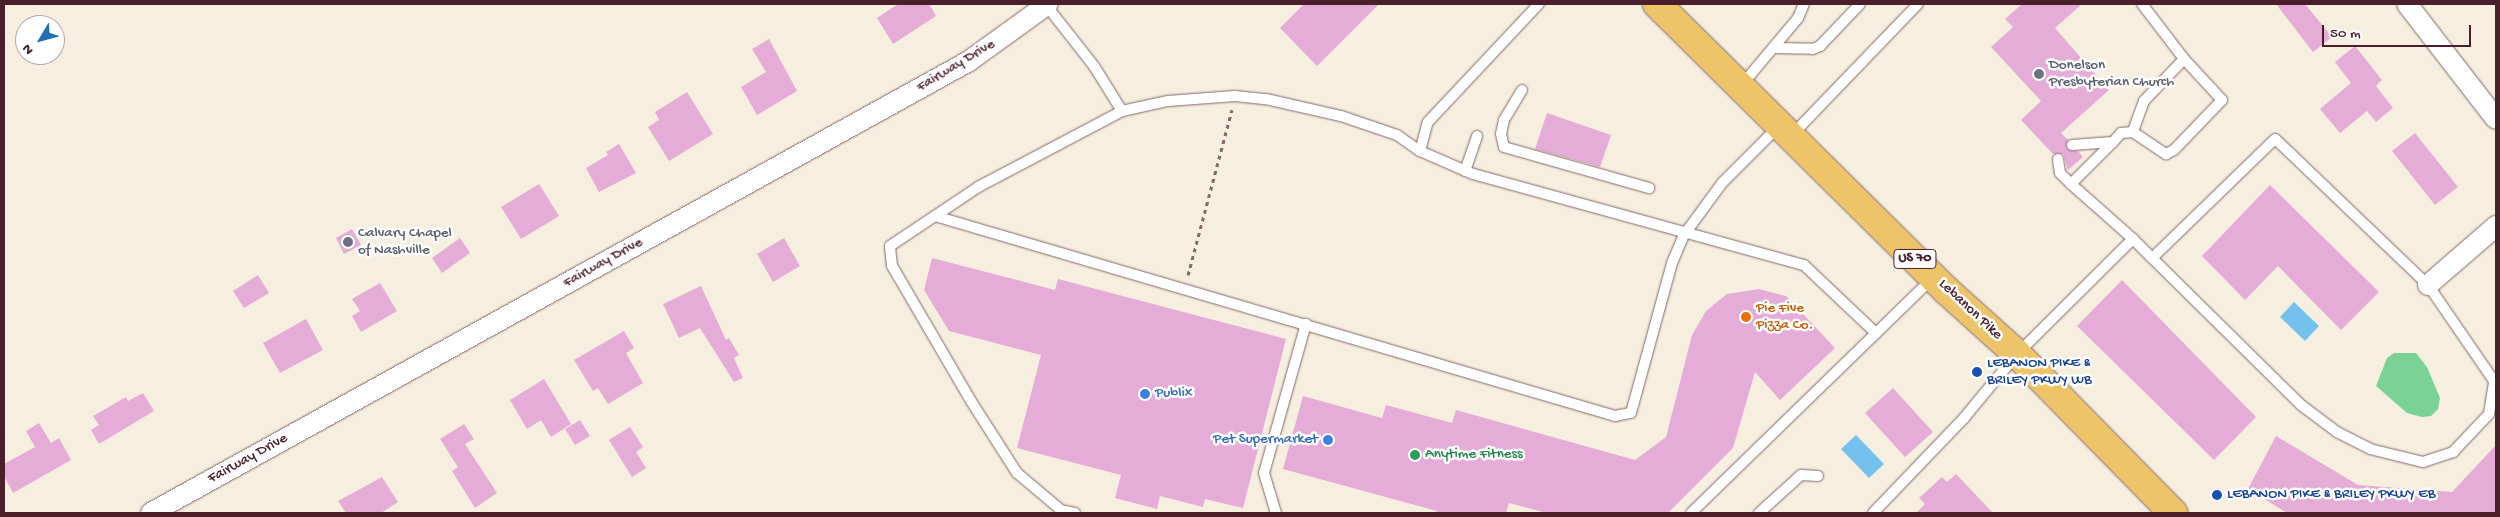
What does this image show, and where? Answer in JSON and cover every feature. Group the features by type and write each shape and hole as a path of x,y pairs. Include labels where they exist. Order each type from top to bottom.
{"main road":[{"name":"Lebanon Pike","path":"1658,4 1934,278 2017,354 2173,513"}],"street":[{"name":"Fairway Drive","path":"151,513 969,61 1047,4"},
{"path":"2407,4 2496,120"},
{"path":"2428,285 2496,226"}],"lane":[{"path":"1047,4 1094,66 1122,111"},
{"path":"1420,151 1428,122 1539,4"},
{"path":"1740,86 1798,18 1804,4"},
{"path":"1774,48 1813,49 1820,46 1860,4"},
{"path":"935,216 1615,416 1631,414 1672,263 1684,235 1722,183 1785,131 1918,4"},
{"path":"2071,184 2121,133 2133,132 2166,154 2174,150 2222,100 2184,59 2142,4"},
{"path":"2133,132 2144,101 2184,59"},
{"path":"1522,90 1504,120 1501,134 1504,147 1649,188"},
{"path":"1075,513 1061,510 1018,473 971,401 892,266 890,246 978,187 1122,111 1168,101 1236,96 1266,99 1341,116 1397,135 1420,151 1466,172 1684,235 1804,266 1876,333"},
{"path":"1466,172 1477,136"},
{"path":"2058,159 2060,173 2071,184 2133,239 2152,258 2308,411 2338,432 2370,449 2422,462 2453,452 2489,414 2494,381 2428,285 2275,139 2152,258"},
{"path":"2072,145 2113,142"},
{"path":"1873,513 1964,418 2017,354 2133,239"},
{"path":"1691,513 1934,278"},
{"path":"1276,513 1264,473 1306,324"},
{"path":"1759,513 1801,475 1818,476"}],"path":[{"path":"1185,288 1232,109"}],"green space":[{"path":"2394,353 2416,353 2427,367 2440,398 2438,409 2431,416 2422,417 2407,413 2376,386 2387,358"}],"water":[{"path":"2294,302 2319,326 2305,341 2280,317"},
{"path":"1856,435 1884,464 1869,478 1841,449"}],"building":[{"path":"898,4 929,4 936,16 893,44 877,18"},
{"path":"1304,4 1379,4 1317,66 1280,28"},
{"path":"2022,4 2082,4 2055,28 2109,90 2061,133 2068,140 2067,149 2078,151 2083,157 2068,170 2063,154 2053,154 2021,120 2041,101 1991,47 2013,27 2005,19"},
{"path":"2276,4 2305,4 2332,37 2313,52"},
{"path":"769,39 797,91 757,115 741,87 766,72 752,49"},
{"path":"2355,46 2382,80 2376,86 2393,108 2376,122 2367,111 2340,133 2320,109 2351,83 2335,62"},
{"path":"687,92 713,134 669,161 648,127 659,120 655,112"},
{"path":"1547,113 1611,135 1600,167 1535,149"},
{"path":"2415,133 2458,187 2435,205 2392,151"},
{"path":"619,144 636,173 599,192 586,168 608,155 606,152"},
{"path":"539,184 559,216 521,239 501,207"},
{"path":"2270,185 2379,292 2341,330 2278,266 2245,300 2202,256"},
{"path":"352,229 361,245 344,254 336,238"},
{"path":"460,238 470,253 442,273 432,258"},
{"path":"784,238 800,266 773,282 757,254"},
{"path":"932,258 1055,290 1058,279 1286,339 1243,508 1205,499 1203,507 1160,496 1157,509 1115,498 1121,475 1017,448 1041,355 949,331 924,290"},
{"path":"258,275 269,293 244,308 233,291"},
{"path":"2122,280 2256,417 2214,460 2077,326"},
{"path":"380,283 397,311 361,332 352,316 360,311 352,299"},
{"path":"701,286 726,340 729,338 739,355 734,358 743,378 734,382 700,328 679,338 663,304"},
{"path":"1759,289 1786,296 1835,348 1780,400 1755,372 1733,448 1668,513 1547,513 1509,503 1506,513 1436,513 1437,511 1283,469 1303,396 1382,418 1386,405 1452,423 1456,410 1635,460 1666,437 1692,335 1706,311 1727,294"},
{"path":"306,319 323,350 280,373 263,343"},
{"path":"624,331 634,348 626,353 643,383 608,404 598,388 593,391 574,360"},
{"path":"544,379 571,424 551,437 541,420 527,429 510,400"},
{"path":"1893,388 1933,432 1905,457 1865,413"},
{"path":"143,393 154,411 99,444 91,430 99,425 93,416 126,397 128,401"},
{"path":"580,420 590,436 575,445 565,429"},
{"path":"39,423 51,443 59,438 71,460 13,493 4,476 4,464 35,447 26,431"},
{"path":"464,424 474,439 465,444 497,493 475,508 452,471 458,467 440,439"},
{"path":"630,427 643,447 636,452 646,468 632,477 609,440"},
{"path":"2276,436 2358,485 2452,492 2496,445 2496,513 2287,513 2248,489"},
{"path":"1956,474 1993,513 1916,513 1925,504 1919,498 1942,477 1947,482"},
{"path":"382,477 398,502 381,513 346,513 338,501"}],"place":[{"name":"Donelson Presbyterian Church","path":"2039,74"},
{"name":"Calvary Chapel of Nashville","path":"348,242"},
{"name":"Pie Five Pizza Co.","path":"1746,317"},
{"name":"LEBANON PIKE & BRILEY PKWY WB","path":"1977,372"},
{"name":"Publix","path":"1145,394"},
{"name":"Pet Supermarket","path":"1328,440"},
{"name":"Anytime Fitness","path":"1415,455"},
{"name":"LEBANON PIKE & BRILEY PKWY EB","path":"2217,495"}]}
